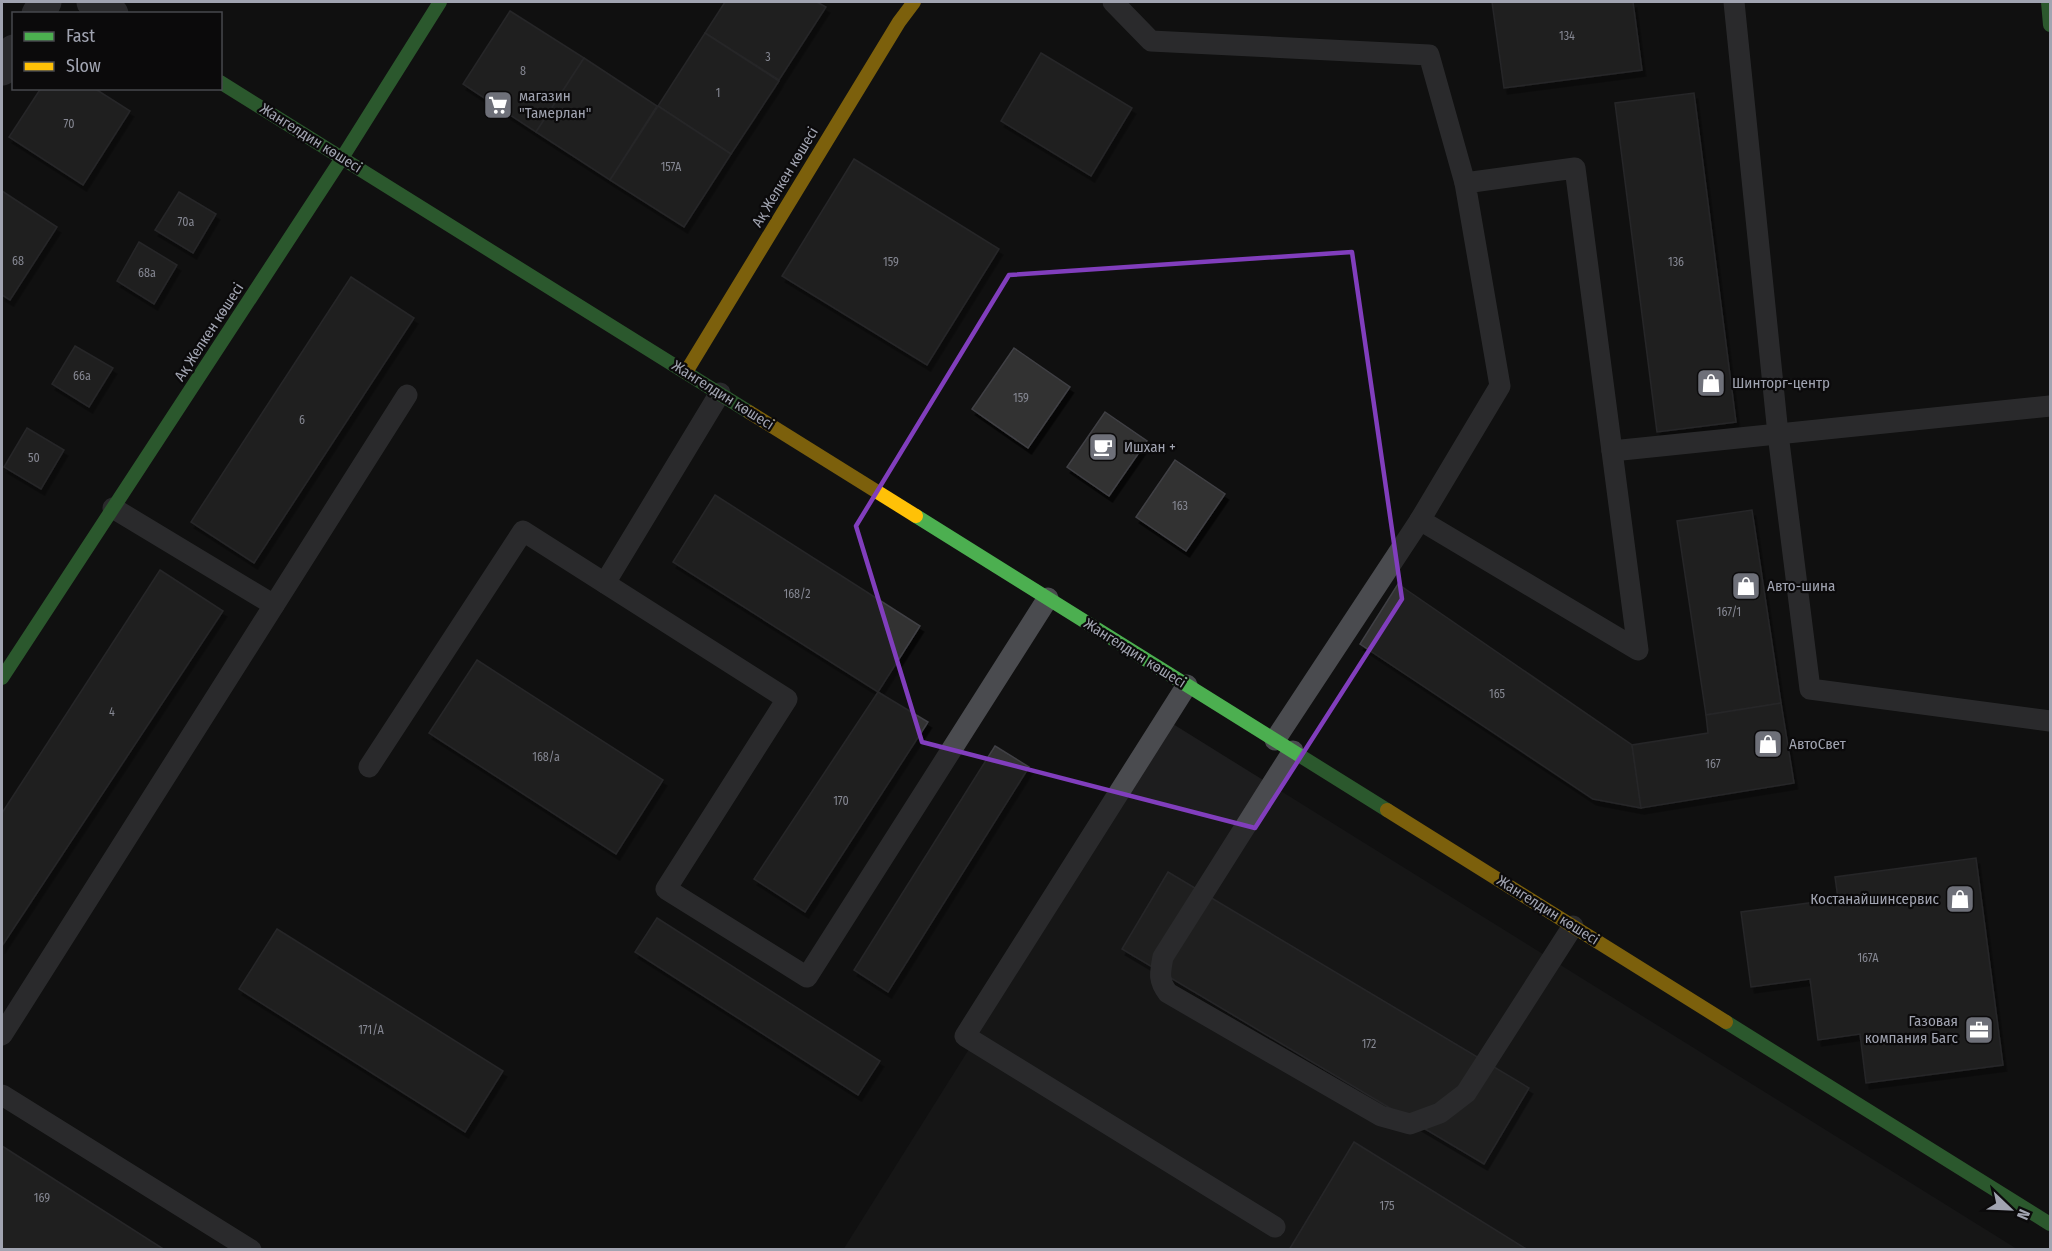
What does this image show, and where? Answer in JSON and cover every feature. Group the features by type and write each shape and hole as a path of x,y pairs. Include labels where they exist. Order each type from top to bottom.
{"main road":[{"name":"Ақ Желкен көшесі","path":"2,678 342,158 440,2"},
{"name":"Ақ Желкен көшесі","path":"686,372 899,21 914,2"},
{"path":"2048,2 2050,25"},
{"name":"Жангелдин көшесі","path":"222,83 2050,1224"}],"street":[{"path":"93,2 109,12"},
{"path":"2,69 12,54"}],"lane":[{"path":"1113,2 1151,41 1429,55 1465,183 1500,386 1420,520 1275,740"},
{"path":"1734,2 1778,434 1810,689 2050,721"},
{"path":"1420,520 1638,650 1575,168 1465,183"},
{"path":"605,584 720,393"},
{"path":"2,1035 407,395"},
{"path":"1612,451 2050,406"},
{"path":"113,508 274,605"},
{"path":"369,767 523,531 787,699 666,889 807,977 1048,598"},
{"path":"1187,685 965,1036 1275,1227"},
{"path":"1293,751 1163,957 1160,971 1161,984 1168,993 1381,1116 1410,1124 1440,1113 1466,1094 1573,926"},
{"path":"2,1095 251,1250"}],"highlighted area":[{"path":"1352,252 1402,599 1255,828 922,742 856,526 1009,275"}],"shaded area":[{"path":"1173,724 2017,1249 843,1250"}],"building":[{"path":"725,2 817,2 826,7 779,80 705,33"},
{"path":"1492,2 1633,2 1642,70 1504,88"},
{"path":"510,11 584,58 536,132 463,84"},
{"path":"705,33 779,81 731,154 658,106"},
{"path":"1041,53 1132,108 1091,176 1001,121"},
{"path":"584,58 657,106 610,180 536,132"},
{"path":"40,90 97,90 130,111 83,185 9,137"},
{"path":"1694,93 1736,422 1657,432 1615,103"},
{"path":"658,106 731,154 684,227 610,180"},
{"path":"854,159 999,249 927,365 782,276"},
{"path":"2,191 57,227 10,300 2,295"},
{"path":"179,192 216,214 193,253 155,230"},
{"path":"139,242 177,265 154,304 117,281"},
{"path":"351,277 414,318 254,563 191,522"},
{"path":"75,346 113,368 89,407 52,384"},
{"path":"1014,348 1070,387 1028,448 972,409"},
{"path":"1105,412 1147,441 1109,496 1067,467"},
{"path":"27,428 64,450 41,489 4,467"},
{"path":"1175,460 1225,494 1186,551 1136,517"},
{"path":"715,495 920,626 878,692 673,562"},
{"path":"1752,510 1781,703 1706,715 1677,521"},
{"path":"160,570 223,611 2,946 2,813"},
{"path":"1398,584 1632,745 1641,808 1593,799 1360,644"},
{"path":"477,660 663,780 616,854 429,733"},
{"path":"878,692 928,722 805,912 754,879"},
{"path":"1781,703 1794,783 1641,808 1632,745 1708,733 1706,715"},
{"path":"995,746 1029,767 888,992 854,970"},
{"path":"1976,858 2003,1065 1866,1083 1860,1034 1818,1040 1810,979 1751,987 1741,912 1838,899 1835,877"},
{"path":"1168,872 1529,1088 1484,1164 1122,949"},
{"path":"657,918 880,1061 858,1095 635,952"},
{"path":"277,929 503,1071 465,1132 239,989"},
{"path":"1354,1142 1528,1250 1289,1250"},
{"path":"2,1146 165,1250 2,1250"}],"traffic: fast":[{"path":"2,678 342,158 440,2"},
{"path":"2048,2 2050,25"},
{"path":"222,83 749,412"},
{"path":"916,516 1387,810"},
{"path":"1726,1022 2050,1224"}],"traffic: slow":[{"path":"686,372 899,22 914,2"},
{"path":"749,412 916,516"},
{"path":"1387,810 1726,1022"}],"place":[{"name":"магазин \"Тамерлан\"","path":"498,105"},
{"name":"Шинторг-центр","path":"1711,383"},
{"name":"Ишхан +","path":"1103,447"},
{"name":"Авто-шина","path":"1746,586"},
{"name":"АвтоСвет","path":"1768,744"},
{"name":"Костанайшинсервис","path":"1960,899"},
{"name":"Газовая компания Багс","path":"1979,1030"}]}
